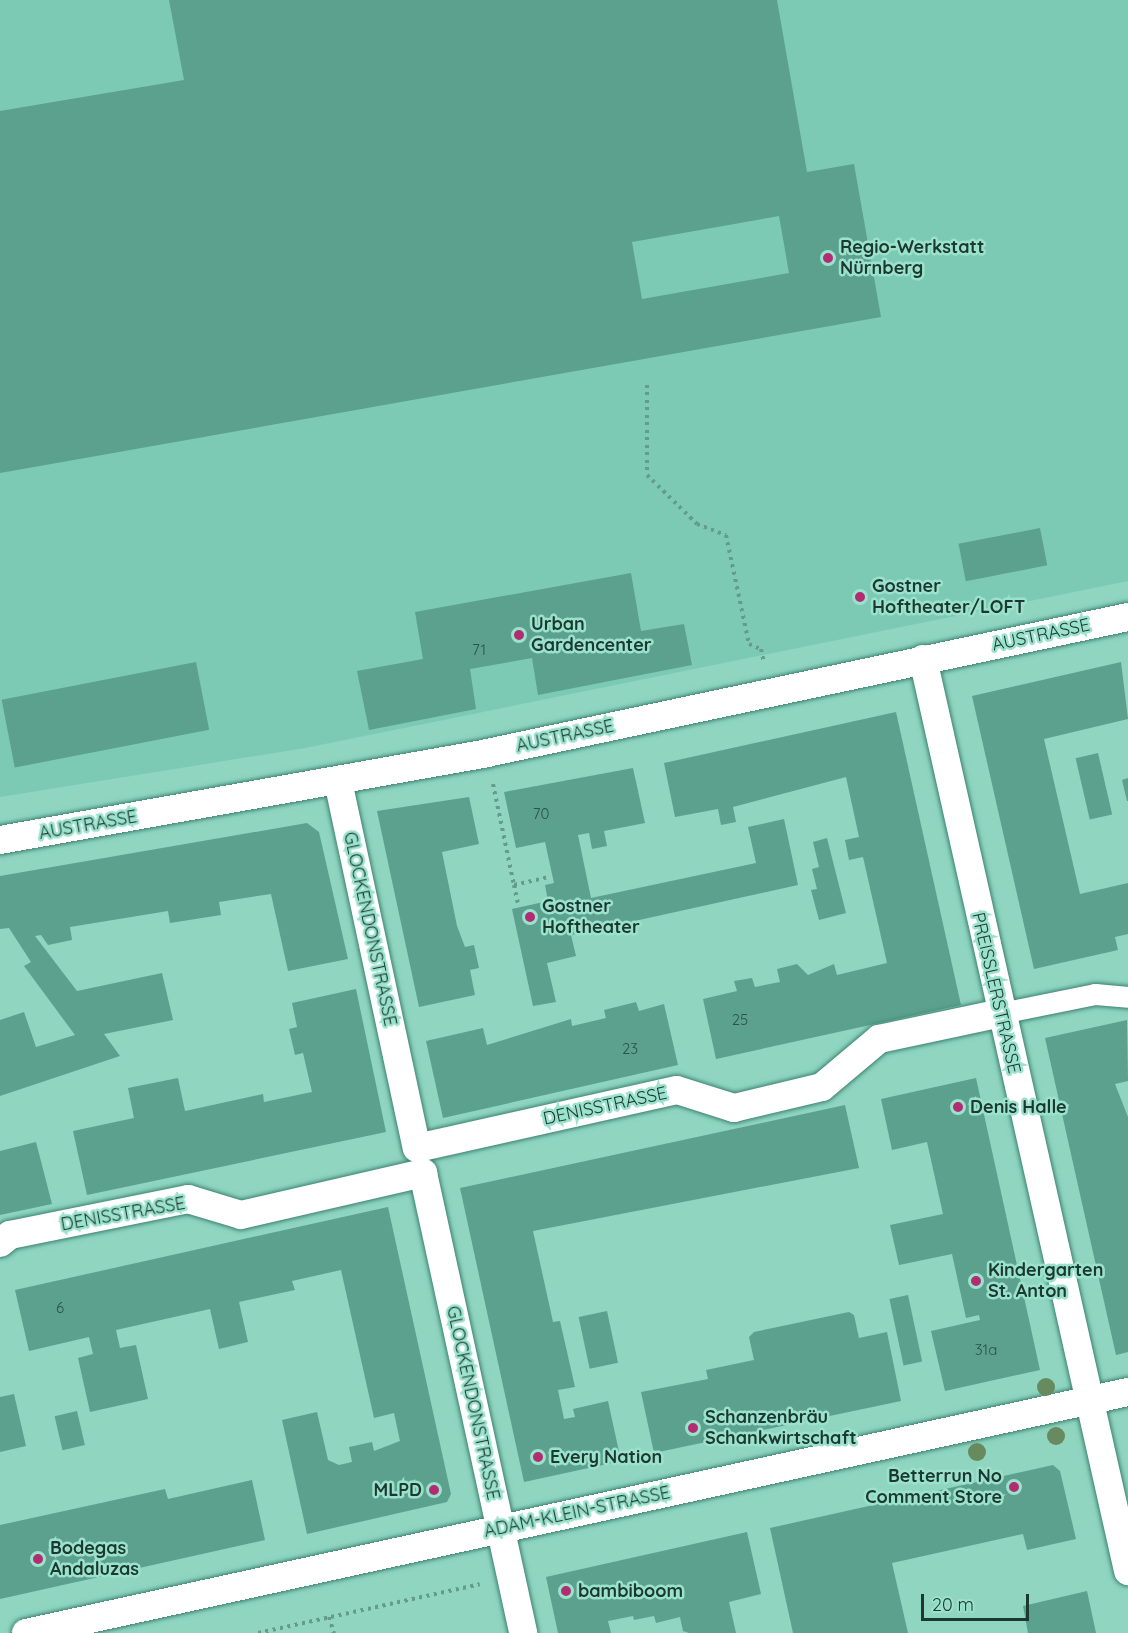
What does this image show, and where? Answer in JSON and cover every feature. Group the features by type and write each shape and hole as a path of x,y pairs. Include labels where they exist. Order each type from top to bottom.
{"street":[{"name":"AUSTRASSE","path":"0,840 487,753 1128,617"},
{"name":"PREISSLERSTRASSE","path":"923,659 1001,1013 1092,1399 1128,1571"},
{"name":"GLOCKENDONSTRASSE","path":"338,781 523,1633"},
{"name":"DENISSTRASSE","path":"0,1243 10,1235 188,1199 241,1215 420,1160 677,1090 734,1108 745,1106 822,1087 879,1039 1095,993 1128,998"},
{"name":"ADAM-KLEIN-STRASSE","path":"26,1633 1128,1392"}],"path":[{"path":"647,385 647,475 697,524 726,535 749,644 761,649 766,670"},
{"path":"487,753 518,904"},
{"path":"514,885 548,877"},
{"path":"258,1633 511,1578"},
{"path":"329,1617 334,1633"}],"shaded area":[{"name":"Regio-Werkstatt Nürnberg","path":"0,0 1128,0 1128,581 305,748 0,797"}],"building":[{"path":"169,0 777,0 807,172 854,164 881,317 0,473 0,111 184,80","holes":["779,216 789,273 642,299 632,242"]},
{"path":"1040,528 1047,565 966,581 959,544"},
{"path":"631,573 641,631 684,624 692,665 538,695 532,658 470,669 476,709 369,730 357,671 423,659 415,612"},
{"path":"196,662 209,730 15,768 2,700"},
{"path":"1121,662 1128,719 1044,739 1080,894 1128,883 1128,934 1115,937 1118,950 1034,969 972,696"},
{"path":"896,712 961,1005 716,1059 703,999 737,991 734,981 752,978 755,987 780,982 777,969 797,964 808,975 834,964 837,975 887,963 863,857 849,860 845,840 859,837 846,777 733,807 736,822 721,825 718,809 675,817 664,763"},
{"path":"1098,753 1112,814 1090,820 1076,758"},
{"path":"633,768 645,823 604,831 607,846 592,849 589,833 578,835 591,898 756,863 748,827 784,819 798,885 571,935 576,956 547,963 556,1002 533,1006 512,909 548,901 545,885 554,883 545,842 516,848 504,792"},
{"path":"1128,778 1128,801 1127,801 1122,780"},
{"path":"469,797 479,844 442,852 457,926 465,947 474,945 479,968 470,970 475,995 419,1007 377,811"},
{"path":"307,823 319,832 348,959 288,971 271,894 219,902 221,915 170,923 168,911 70,927 72,940 48,945 41,935 35,936 77,991 162,973 173,1020 104,1034 120,1056 0,1096 0,1020 24,1012 36,1047 75,1035 24,966 31,962 9,928 0,929 0,876"},
{"path":"827,838 846,913 819,920 811,890 817,889 812,869 819,867 813,842"},
{"path":"356,989 386,1132 87,1195 73,1131 134,1118 128,1088 178,1078 185,1111 263,1094 264,1102 312,1092 303,1053 295,1055 289,1029 297,1027 292,1003"},
{"path":"636,1002 639,1011 664,1004 678,1065 443,1118 426,1041 483,1028 487,1045 571,1019 572,1026 606,1018 604,1010"},
{"path":"1127,1020 1128,1081 1115,1084 1128,1117 1128,1352 1116,1355 1045,1038"},
{"path":"976,1078 1040,1370 945,1391 931,1331 980,1320 979,1315 966,1318 952,1254 899,1265 890,1225 943,1214 927,1142 892,1150 881,1099"},
{"path":"845,1105 859,1168 533,1231 553,1322 560,1321 575,1387 558,1390 564,1419 575,1417 573,1409 608,1401 621,1461 524,1482 460,1188"},
{"path":"36,1142 52,1204 0,1215 0,1151"},
{"path":"388,1207 451,1494 447,1502 307,1534 282,1420 317,1412 328,1460 339,1465 352,1462 349,1447 372,1442 374,1451 400,1441 394,1413 374,1418 341,1270 292,1281 295,1290 239,1302 248,1342 219,1349 210,1309 116,1330 120,1348 136,1345 148,1399 90,1412 78,1358 93,1354 89,1337 29,1351 15,1290"},
{"path":"908,1295 922,1362 904,1365 889,1299"},
{"path":"607,1311 618,1363 590,1369 579,1317"},
{"path":"849,1312 854,1315 859,1338 887,1332 901,1401 654,1453 641,1392 708,1379 706,1370 754,1360 749,1337 754,1332"},
{"path":"14,1394 26,1446 0,1452 0,1397"},
{"path":"77,1411 85,1445 62,1450 55,1416"},
{"path":"1053,1465 1060,1471 1076,1539 1027,1550 1023,1534 892,1563 908,1633 793,1633 770,1528"},
{"path":"252,1480 265,1540 0,1599 0,1525 165,1489 168,1499"},
{"path":"747,1532 761,1594 729,1602 736,1633 689,1633 683,1631 680,1617 656,1623 654,1616 634,1620 633,1616 608,1621 611,1633 558,1633 546,1577"},
{"path":"1087,1591 1096,1633 1028,1633 1023,1606"}],"place":[{"name":"Regio-Werkstatt Nürnberg","path":"828,258"},
{"name":"Gostner Hoftheater/LOFT","path":"860,597"},
{"name":"Urban Gardencenter","path":"519,635"},
{"name":"Gostner Hoftheater","path":"530,917"},
{"name":"Denis Halle","path":"958,1107"},
{"name":"Kindergarten St. Anton","path":"976,1281"},
{"name":"Schanzenbräu Schankwirtschaft","path":"693,1428"},
{"name":"Every Nation","path":"538,1457"},
{"name":"Betterrun No Comment Store","path":"1014,1487"},
{"name":"MLPD","path":"434,1490"},
{"name":"Bodegas Andaluzas","path":"38,1559"},
{"name":"bambiboom","path":"566,1591"}]}
